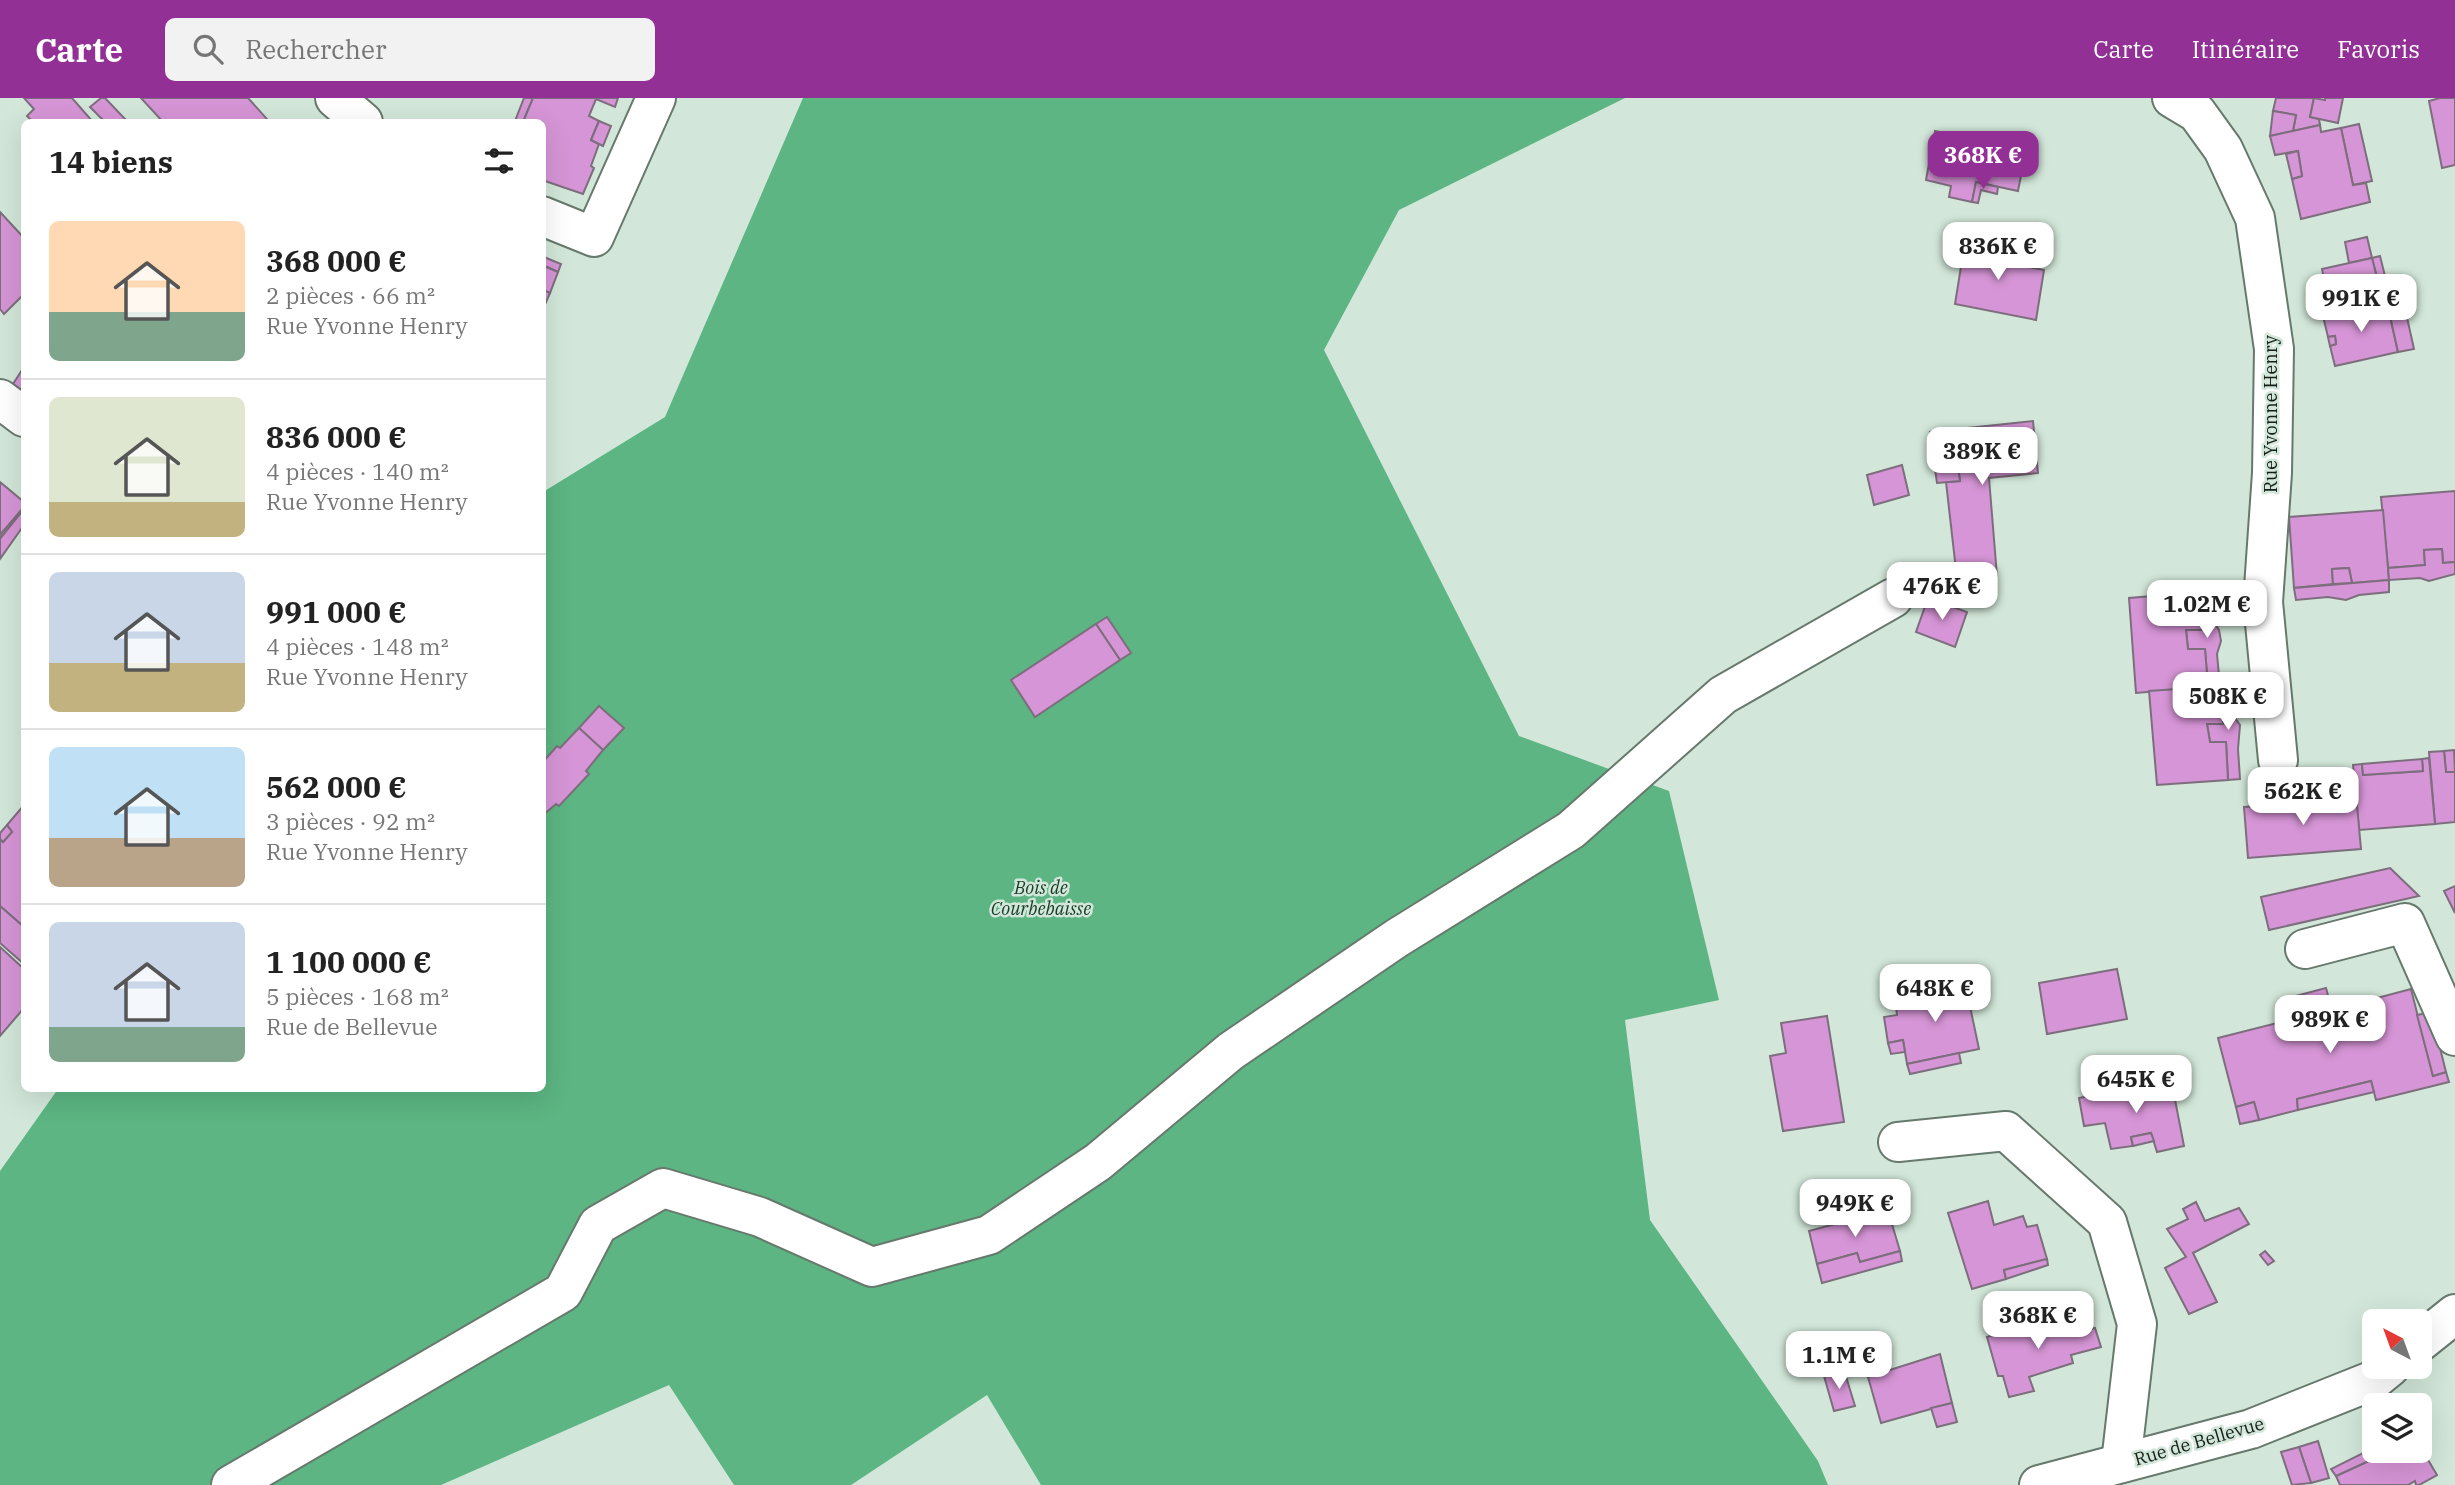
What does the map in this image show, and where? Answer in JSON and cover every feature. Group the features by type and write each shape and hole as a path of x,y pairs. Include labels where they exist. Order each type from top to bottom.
{"street":[{"path":"335,98 360,119"},
{"path":"546,218 594,236 656,98"},
{"name":"Rue Yvonne Henry","path":"2172,98 2197,113 2222,149 2255,218 2274,349 2272,473 2263,602 2278,760"},
{"path":"0,399 21,414"},
{"path":"230,1485 563,1292 598,1225 663,1188 760,1217 872,1267 989,1235 1098,1162 1231,1051 1397,938 1572,830 1723,695 1893,598"},
{"path":"2305,949 2405,923 2455,1036"},
{"name":"Rue de Bellevue","path":"1898,1142 2006,1131 2107,1222 2137,1324 2121,1463"},
{"path":"2432,1332 2455,1314"},
{"name":"Rue de Bellevue","path":"2039,1485 2251,1429 2375,1379"}],"green space":[{"name":"Bois de Courbebaisse","path":"803,98 1625,98 1399,210 1324,350 1519,736 1669,791 1719,1000 1625,1020 1650,1220 1818,1461 1828,1485 1041,1485 987,1395 851,1485 734,1485 669,1385 441,1485 0,1485 0,1171 56,1092 546,1092 546,490 665,417"}],"building":[{"path":"24,98 72,98 90,119 30,119 27,116 34,109"},
{"path":"105,98 125,119 102,119 90,107"},
{"path":"141,98 248,98 267,119 160,119"},
{"path":"524,98 533,98 524,119 516,119"},
{"path":"533,98 618,98 615,107 596,99 589,116 599,121 591,140 599,144 591,166 594,168 583,194 546,181 546,119 524,119"},
{"path":"2276,98 2314,98 2310,117 2319,119 2320,125 2293,131 2296,115 2273,111"},
{"path":"2314,98 2343,98 2338,123 2310,117"},
{"path":"2455,98 2455,165 2442,168 2429,101"},
{"path":"2273,111 2296,115 2293,131 2270,136"},
{"path":"599,121 611,126 603,146 591,140"},
{"path":"2359,124 2372,181 2353,185 2341,128"},
{"path":"2320,125 2321,132 2341,128 2353,185 2366,183 2370,202 2301,219 2292,179 2302,176 2298,151 2275,155 2270,136"},
{"path":"1935,131 2026,150 2018,191 1976,182 1972,202 1949,197 1951,186 1926,180"},
{"path":"2298,151 2302,176 2292,179 2286,154"},
{"path":"1976,182 1998,187 1997,194 1981,190 1978,203 1972,202"},
{"path":"0,212 21,235 21,297 4,314 0,309"},
{"path":"2367,237 2372,258 2349,263 2345,242"},
{"path":"1965,242 2019,252 2018,265 2044,270 2036,320 1955,304"},
{"path":"2380,256 2385,276 2377,278 2372,258"},
{"path":"546,258 561,264 558,272 546,267"},
{"path":"2372,258 2377,278 2385,276 2391,303 2323,316 2319,300 2328,298 2322,269"},
{"path":"546,267 558,272 550,293 546,291"},
{"path":"2325,286 2328,298 2319,300 2317,288"},
{"path":"2391,303 2391,307 2388,307 2398,352 2335,366 2330,346 2336,344 2335,336 2328,337 2323,316"},
{"path":"2404,304 2414,349 2398,352 2388,307"},
{"path":"2335,336 2336,344 2330,346 2328,337"},
{"path":"21,372 21,390 13,384"},
{"path":"2033,421 2038,473 1989,478 1997,576 1963,578 1956,570 1946,482 1960,481 1955,446 1932,448 1930,432"},
{"path":"1955,446 1960,481 1937,483 1932,448"},
{"path":"1902,465 1909,495 1874,505 1867,475"},
{"path":"0,482 21,500 21,510 0,535"},
{"path":"2455,491 2455,562 2443,563 2442,549 2424,550 2425,565 2388,568 2381,497"},
{"path":"21,510 0,539 0,535"},
{"path":"2383,510 2389,580 2352,583 2349,568 2332,569 2333,584 2294,588 2289,517"},
{"path":"21,513 21,529 0,559 0,539"},
{"path":"2442,549 2443,563 2455,562 2455,574 2429,581 2420,578 2389,580 2388,568 2425,565 2424,550"},
{"path":"2349,568 2352,583 2333,584 2332,569"},
{"path":"2389,580 2389,592 2359,595 2346,600 2328,597 2296,600 2294,588"},
{"path":"2200,592 2211,592 2214,622 2221,641 2217,654 2220,686 2208,687 2205,649 2188,649 2186,630 2203,630"},
{"path":"2200,592 2203,630 2186,630 2188,649 2205,649 2208,687 2136,693 2129,598"},
{"path":"1928,598 1967,612 1955,647 1916,632"},
{"path":"1107,617 1131,653 1120,660 1096,624"},
{"path":"1096,624 1120,660 1035,717 1011,680"},
{"path":"2231,684 2235,718 2240,725 2240,779 2228,780 2226,742 2210,742 2207,724 2223,724 2220,686"},
{"path":"2220,686 2223,724 2207,724 2210,742 2226,742 2228,780 2157,785 2149,691"},
{"path":"599,706 624,728 603,750 579,728"},
{"path":"579,728 603,750 586,771 589,774 559,806 556,804 546,813 546,758 557,746 560,748"},
{"path":"2454,750 2455,772 2446,772 2444,751"},
{"path":"2444,751 2446,772 2455,772 2455,822 2435,824 2429,752"},
{"path":"2429,758 2435,824 2359,830 2353,765 2362,764 2363,775 2423,771 2422,759"},
{"path":"2422,759 2423,771 2363,775 2362,764"},
{"path":"2355,784 2356,795 2326,797 2325,787"},
{"path":"2317,787 2325,787 2326,797 2356,795 2361,849 2248,858 2244,807 2318,802"},
{"path":"21,809 21,924 0,906 0,839 3,842 12,832 7,825"},
{"path":"7,825 12,832 3,842 0,833"},
{"path":"2390,868 2419,896 2269,930 2261,897"},
{"path":"2455,886 2455,913 2444,891"},
{"path":"0,906 21,924 21,961 0,943"},
{"path":"0,947 21,966 21,1012 0,1036"},
{"path":"2117,969 2127,1019 2047,1034 2039,983"},
{"path":"1964,978 1979,1049 1907,1064 1903,1040 1888,1043 1884,1017 1897,1015 1896,1007 1934,1000 1932,985"},
{"path":"2326,988 2330,1003 2295,1011 2292,997"},
{"path":"2411,989 2433,1076 2446,1072 2449,1082 2376,1100 2371,1081 2297,1099 2298,1110 2259,1120 2254,1102 2236,1107 2218,1038 2297,1018 2295,1011 2330,1003 2332,1010"},
{"path":"2431,1012 2446,1072 2433,1076 2417,1015"},
{"path":"1827,1016 1844,1122 1783,1131 1770,1056 1786,1053 1781,1023"},
{"path":"1903,1040 1905,1052 1891,1054 1888,1043"},
{"path":"1959,1053 1961,1063 1910,1074 1907,1064"},
{"path":"2171,1079 2184,1146 2157,1152 2151,1133 2131,1137 2133,1146 2111,1149 2105,1123 2084,1126 2079,1098"},
{"path":"2371,1081 2374,1092 2298,1110 2297,1099"},
{"path":"2254,1102 2259,1120 2240,1124 2236,1107"},
{"path":"2151,1133 2154,1141 2133,1146 2131,1137"},
{"path":"1988,1201 1994,1225 2023,1216 2027,1227 2037,1225 2047,1259 2004,1270 2006,1279 1972,1289 1948,1213"},
{"path":"2196,1202 2205,1221 2239,1208 2249,1224 2193,1253 2217,1302 2189,1314 2165,1268 2186,1257 2167,1229 2188,1219 2183,1209"},
{"path":"1889,1214 1900,1251 1860,1262 1857,1253 1817,1264 1809,1231 1868,1215 1869,1219"},
{"path":"1900,1251 1902,1261 1822,1283 1817,1264 1857,1253 1860,1262"},
{"path":"2265,1251 2274,1261 2268,1265 2260,1255"},
{"path":"2047,1259 2048,1265 2006,1279 2004,1270"},
{"path":"2067,1313 2074,1333 2095,1328 2101,1347 2071,1355 2073,1363 2029,1377 2034,1391 2009,1397 2003,1376 1998,1376 1987,1337"},
{"path":"1940,1354 1952,1403 1881,1423 1868,1377"},
{"path":"1844,1370 1855,1406 1834,1411 1824,1376"},
{"path":"1952,1403 1957,1422 1937,1427 1931,1408"},
{"path":"2318,1441 2329,1478 2311,1483 2299,1447"},
{"path":"2299,1447 2311,1483 2292,1485 2281,1452"},
{"path":"2362,1454 2362,1463 2364,1463 2336,1476 2331,1469"},
{"path":"2364,1463 2430,1463 2437,1475 2419,1485 2416,1485 2415,1481 2408,1485 2340,1485 2336,1476"}]}
